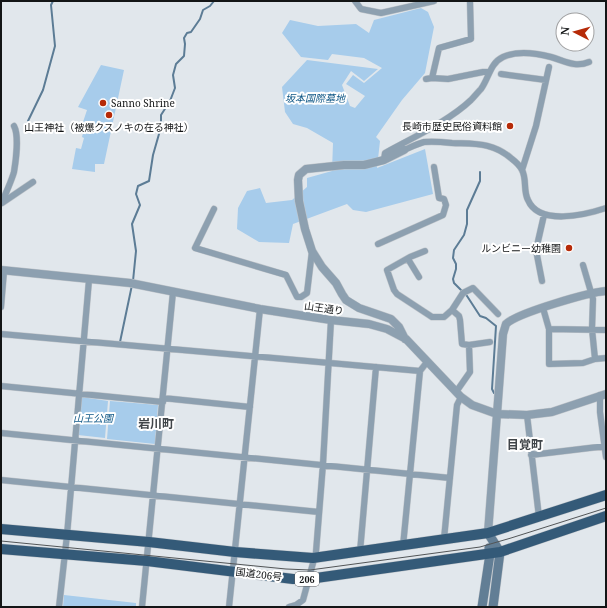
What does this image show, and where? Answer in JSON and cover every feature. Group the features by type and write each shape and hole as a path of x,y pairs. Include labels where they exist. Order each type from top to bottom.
{"highway":[{"name":"国道206号","path":"1,529 149,542 234,552 313,558 488,533 606,495"},
{"name":"国道206号","path":"1,549 147,561 293,579 309,579 495,553 606,516"}],"main road":[{"path":"488,533 495,553 493,607"},
{"path":"482,607 495,553"}],"street":[{"path":"355,1 361,9 381,13 434,1"},
{"path":"432,78 440,48 471,39 470,1"},
{"path":"384,160 385,153 456,112 471,100 481,88 493,64 502,57 522,52 552,57 576,65 589,62"},
{"path":"522,170 536,126 549,67"},
{"path":"426,79 448,78 489,72"},
{"path":"501,74 546,80"},
{"path":"1,204 14,173 17,137 17,131 14,126"},
{"path":"406,339 399,326 391,319 359,308 346,300 336,283 322,267 312,251 305,229 299,201 299,175 306,169 312,167 364,165 384,160 424,142 480,144 500,149 517,163 525,176 528,202 544,215 579,215 606,208"},
{"path":"378,244 444,215 446,205 444,199 439,198 434,167"},
{"path":"1,204 33,182"},
{"path":"214,209 195,248 286,275 297,297 301,297 307,293 312,251"},
{"path":"542,281 536,250 544,215"},
{"path":"424,251 387,270 394,290 397,294 432,317 444,317 452,310 463,293 473,288 498,314"},
{"path":"408,259 419,277"},
{"path":"583,265 589,290 593,299 592,329 595,359"},
{"path":"1,307 3,271"},
{"name":"山王通り","path":"3,271 130,284 260,309 379,326 406,339 458,395 472,405 497,414 527,415 552,412 603,395"},
{"path":"59,607 67,535 89,280"},
{"path":"488,533 503,334 506,324 515,318 543,308 591,293 606,291"},
{"path":"142,607 173,292"},
{"path":"543,308 549,329 549,364 583,363 595,359 606,358"},
{"path":"229,607 260,309"},
{"path":"452,310 459,316 462,344 469,345 490,342"},
{"path":"289,607 296,605 303,600 313,558 316,552 332,320"},
{"path":"549,329 606,330"},
{"path":"1,334 420,371"},
{"path":"444,539 458,395 470,372 469,345"},
{"path":"403,546 420,371 428,362"},
{"path":"360,552 376,367"},
{"path":"1,386 250,407"},
{"path":"603,395 606,457"},
{"path":"527,415 538,517"},
{"path":"1,433 323,464 450,478"},
{"path":"531,455 605,446"},
{"path":"1,480 319,512"}],"green space":[{"name":"坂本国際墓地","path":"421,8 428,12 434,27 425,73 402,100 376,137 380,141 377,168 425,149 433,194 366,212 353,210 347,204 293,224 289,243 259,242 237,229 238,208 247,191 260,188 266,203 292,200 307,187 307,178 332,171 333,143 307,128 293,124 285,112 282,87 307,60 378,69 364,81 351,71 342,85 350,106 355,108 365,96 346,84 353,75 364,83 382,68 364,58 332,54 328,60 301,57 282,33 290,20 318,26 356,24 369,33 374,20"},
{"path":"101,65 124,70 104,164 95,164 95,172 72,169 76,148 81,149 84,138 82,137 84,129 81,128 87,110 78,107"},
{"name":"山王公園","path":"82,397 108,401 105,438 78,435"},
{"path":"110,401 158,405 155,444 107,439"},
{"path":"64,595 136,603 136,607 63,607"}],"waterway":[{"path":"28,121 43,90 55,46 51,5 53,1"},
{"path":"133,281 136,251 132,224 140,205 136,194 138,186 149,181 153,155 161,127 161,115 170,101 175,88 173,75 176,64 184,56 184,38 187,33 191,32 200,19 203,10 210,6 214,1"},
{"path":"480,172 480,181 467,210 467,224 464,235 454,250 453,258 456,264 456,269 453,279 454,283 467,296 480,316 486,318 496,326 492,389 494,393"},
{"path":"120,342 132,285"}],"tram line":[{"path":"1,541 286,569 310,570 480,547 606,508"}],"place":[{"name":"Sanno Shrine","path":"103,103"},
{"name":"山王神社（被爆クスノキの在る神社）","path":"109,115"},
{"name":"長崎市歴史民俗資料館","path":"510,126"},
{"name":"ルンビニー幼稚園","path":"569,248"}],"district":[{"name":"岩川町","path":"156,423"},
{"name":"目覚町","path":"525,444"}]}
